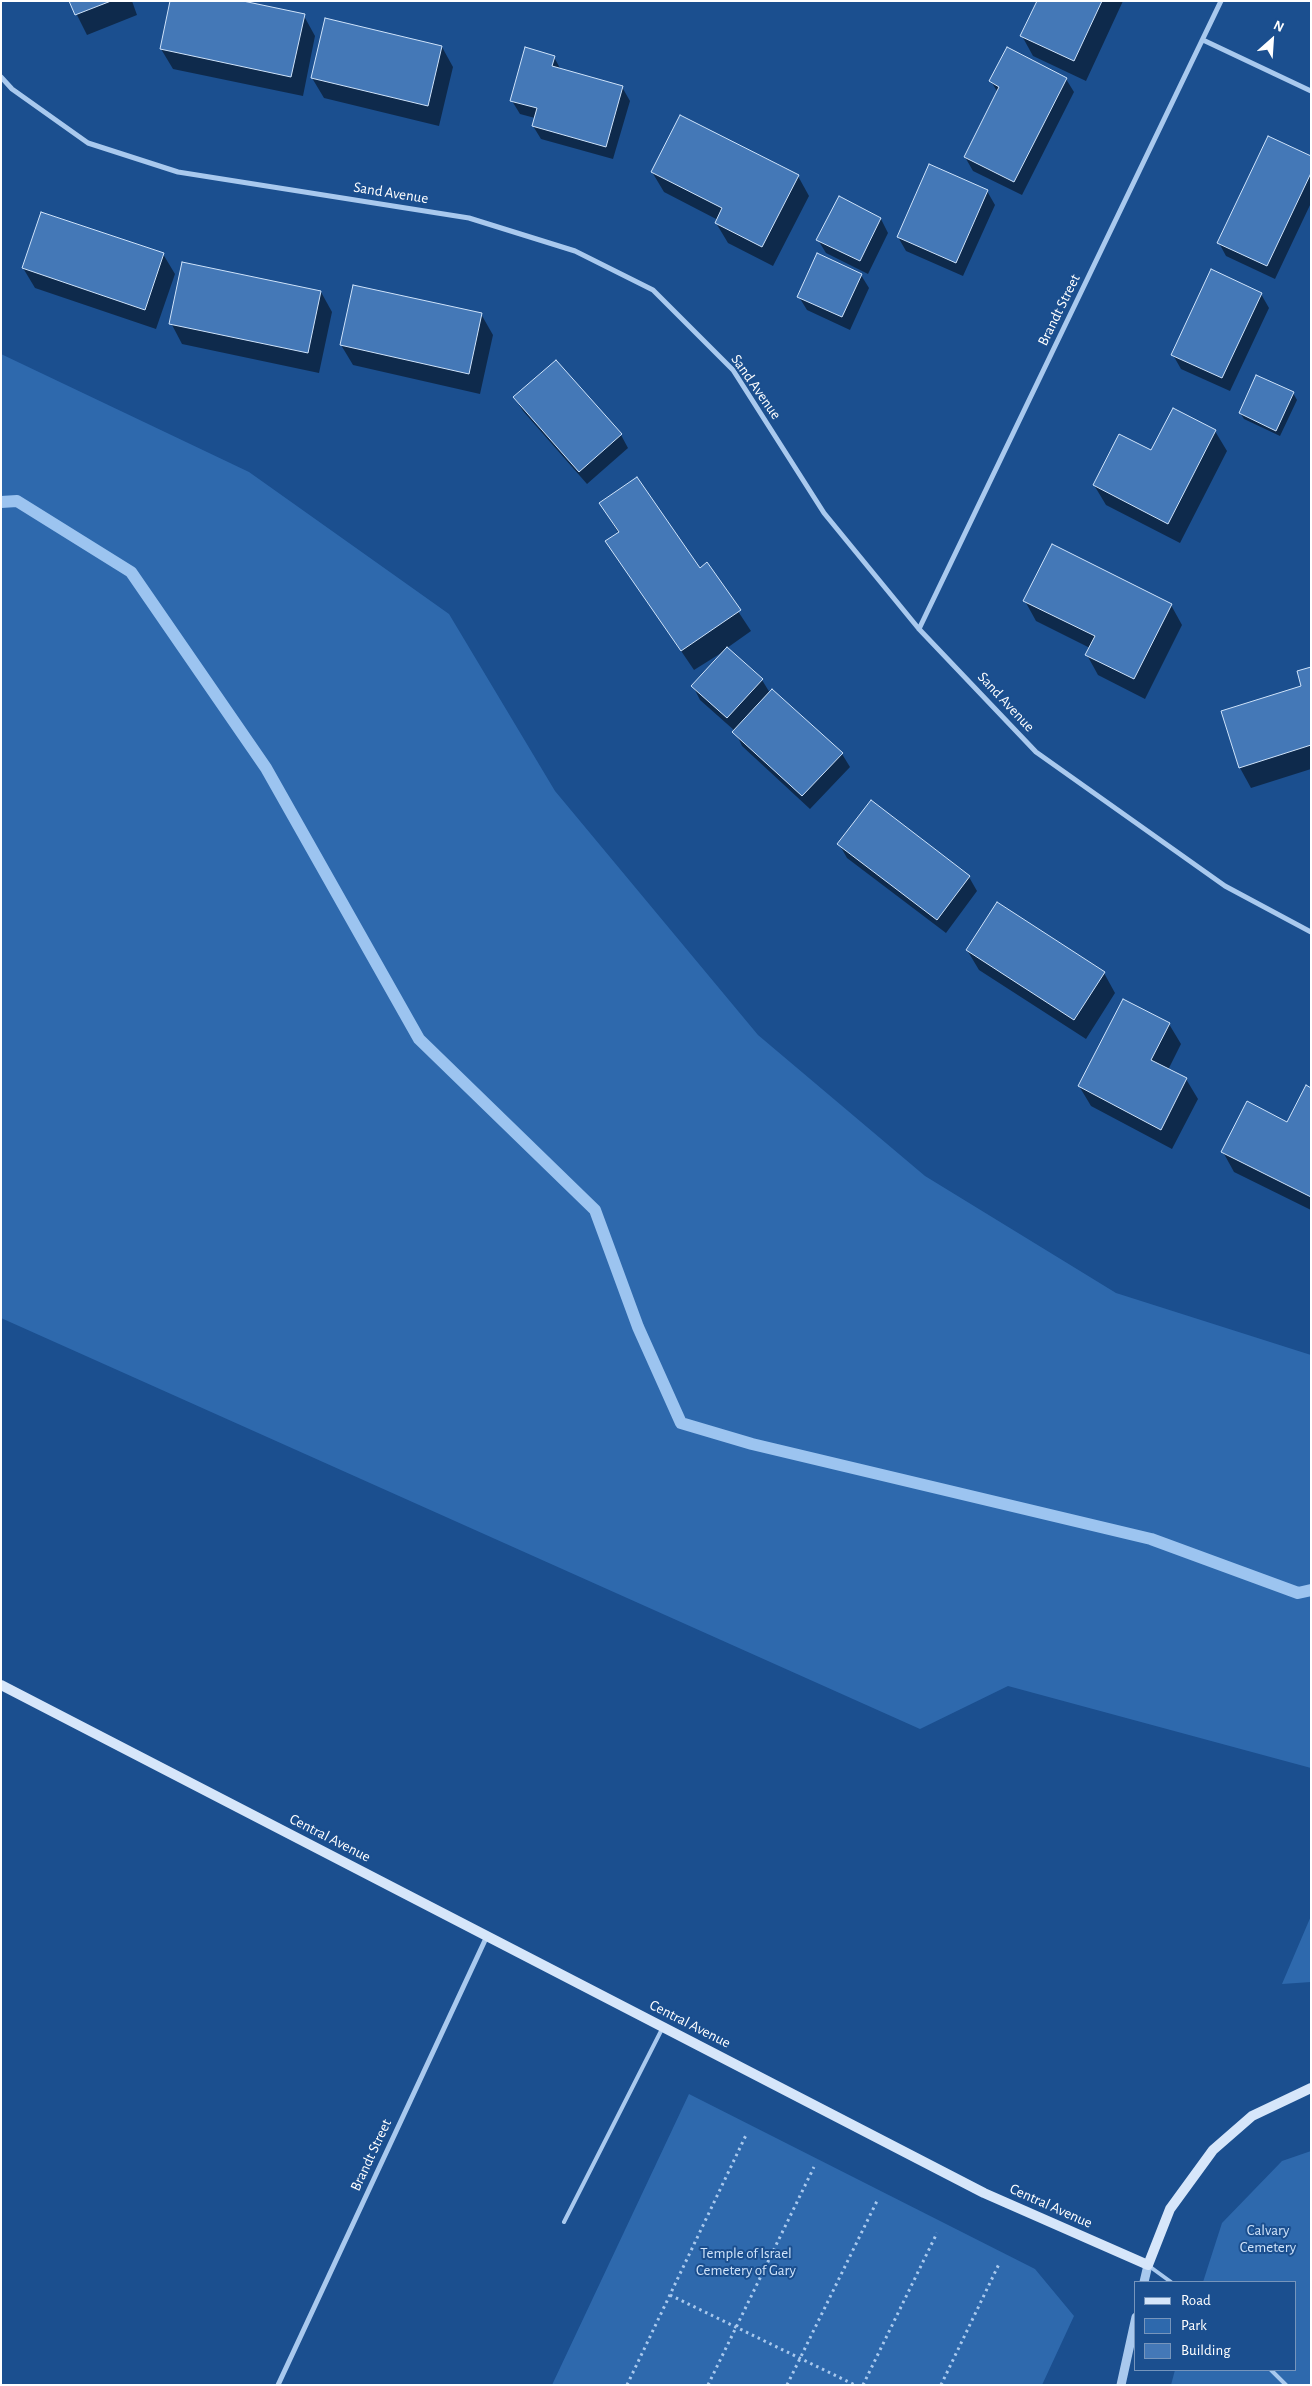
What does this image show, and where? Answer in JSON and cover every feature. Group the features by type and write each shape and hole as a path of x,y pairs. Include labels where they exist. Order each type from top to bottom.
{"main road":[{"name":"Central Avenue","path":"1,1685 984,2193 1148,2265"},
{"path":"1148,2265 1170,2209 1213,2150 1252,2116 1311,2088"}],"street":[{"name":"Brandt Street","path":"920,629 1221,1"},
{"path":"1203,40 1311,91"},
{"name":"Sand Avenue","path":"1,77 12,89 88,143 178,172 469,218 575,251 653,290 733,370 824,513 920,629 1036,752 1225,886 1311,932"},
{"name":"Brandt Street","path":"278,2385 487,1936"},
{"path":"1144,2281 1148,2265"},
{"path":"1120,2385 1134,2326"}],"lane":[{"path":"564,2222 663,2026"},
{"path":"1148,2265 1170,2281"},
{"path":"1272,2371 1286,2385"}],"path":[{"path":"627,2385 747,2133"},
{"path":"708,2385 814,2167"},
{"path":"787,2385 877,2201"},
{"path":"862,2385 937,2233"},
{"path":"941,2385 999,2264"},
{"path":"670,2295 855,2385"}],"green space":[{"path":"1,354 249,472 449,614 555,791 758,1035 925,1176 1116,1293 1311,1355 1311,1768 1008,1686 920,1729 1,1318"},
{"path":"1311,1916 1311,1982 1282,1984"},
{"name":"Temple of Israel Cemetery of Gary","path":"689,2094 1035,2269 1074,2316 1042,2385 552,2385"},
{"name":"Calvary Cemetery","path":"1311,2151 1311,2385 1171,2385 1175,2371 1297,2371 1297,2281 1203,2281 1222,2223 1282,2161"}],"building":[{"path":"69,1 111,1 75,15"},
{"path":"170,1 243,1 305,14 291,77 160,49"},
{"path":"1037,1 1102,1 1074,61 1020,36"},
{"path":"325,18 442,46 428,106 311,78"},
{"path":"525,47 555,56 552,66 623,86 606,147 532,126 537,108 510,101"},
{"path":"1007,47 1067,78 1014,182 964,157 999,87 989,81"},
{"path":"680,115 799,175 762,247 715,223 722,208 651,172"},
{"path":"1268,136 1311,156 1311,173 1267,266 1217,243"},
{"path":"929,164 988,190 956,263 897,237"},
{"path":"839,196 881,218 860,261 816,240"},
{"path":"41,212 164,253 145,310 22,268"},
{"path":"817,253 862,274 842,317 797,297"},
{"path":"182,262 321,291 308,353 169,324"},
{"path":"1211,269 1262,293 1222,378 1171,355"},
{"path":"353,285 482,313 469,374 340,345"},
{"path":"556,360 622,434 579,472 513,397"},
{"path":"1256,375 1294,392 1276,431 1239,413"},
{"path":"1173,408 1216,430 1168,524 1093,485 1119,434 1151,450"},
{"path":"637,477 700,568 707,562 741,610 681,651 605,541 619,532 599,503"},
{"path":"1052,544 1172,604 1134,679 1085,655 1095,636 1023,601"},
{"path":"727,647 763,679 727,718 691,686"},
{"path":"1311,667 1311,745 1239,768 1221,711 1301,686 1297,671"},
{"path":"772,689 843,753 802,796 732,732"},
{"path":"871,800 970,876 937,920 837,844"},
{"path":"997,902 1105,972 1074,1020 966,950"},
{"path":"1123,999 1170,1023 1151,1060 1187,1078 1161,1130 1078,1086"},
{"path":"1306,1085 1311,1088 1311,1197 1221,1152 1247,1101 1287,1122"}],"waterway":[{"path":"1,502 17,501 131,572 266,768 419,1039 595,1210 638,1327 681,1423 752,1444 1151,1539 1298,1593 1311,1590"}]}
